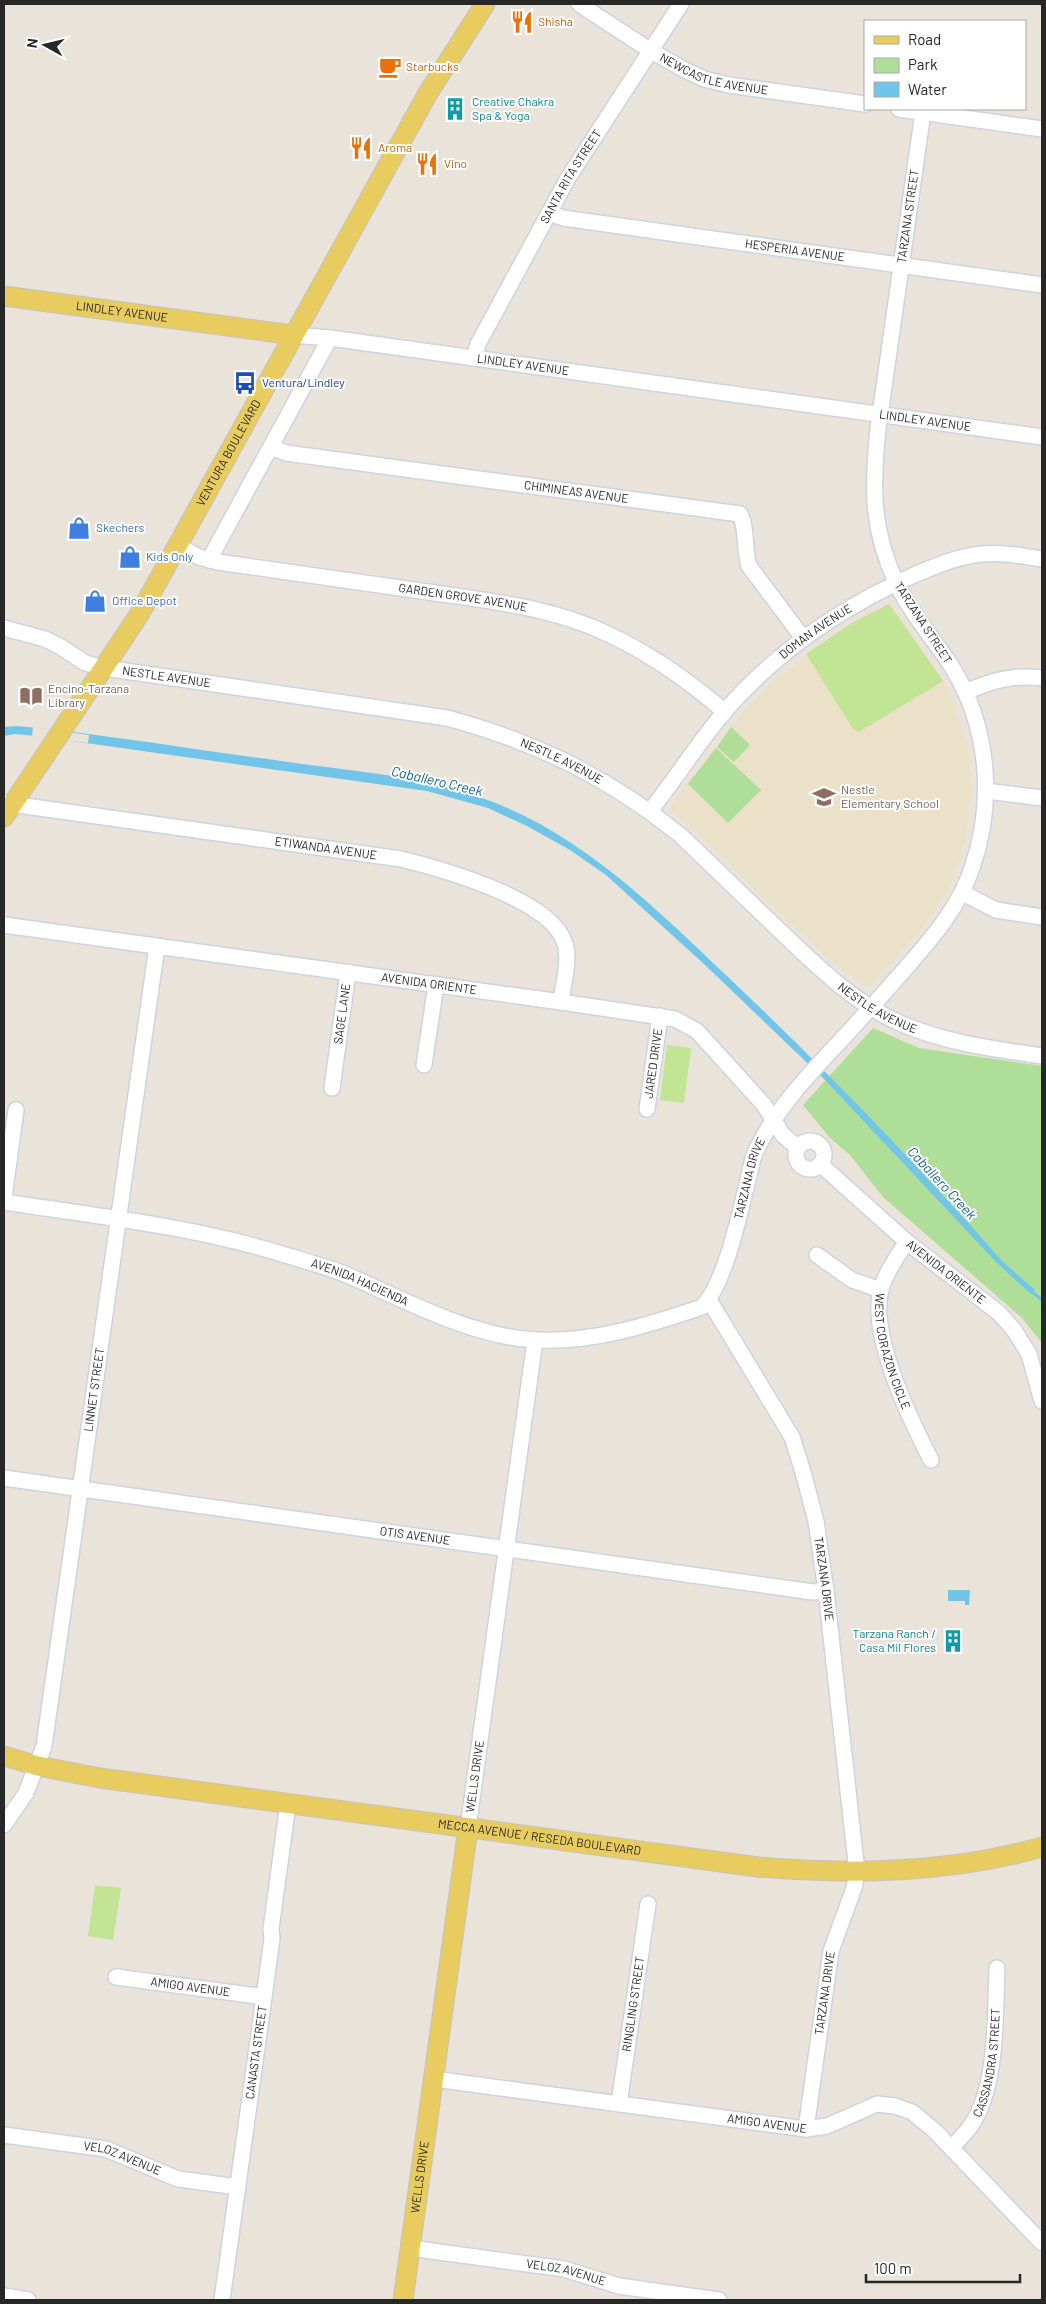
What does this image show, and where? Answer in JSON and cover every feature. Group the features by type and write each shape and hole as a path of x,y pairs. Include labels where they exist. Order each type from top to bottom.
{"main road":[{"name":"VENTURA BOULEVARD","path":"7,808 105,668 139,615 179,546 293,335 428,93 485,4"},
{"name":"LINDLEY AVENUE","path":"4,296 293,335"},
{"name":"MECCA AVENUE / RESEDA BOULEVARD","path":"4,1756 38,1766 100,1778 758,1867 857,1872 920,1869 962,1864 1042,1846"},
{"name":"WELLS DRIVE","path":"403,2300 468,1828"}],"street":[{"name":"NEWCASTLE AVENUE","path":"579,4 651,51 690,72 729,85 864,104"},
{"name":"SANTA RITA STREET","path":"474,358 478,344 568,178 682,4"},
{"path":"907,110 1042,129"},
{"name":"TARZANA STREET","path":"811,1074 930,941 963,893 981,838 986,791 981,744 976,720 965,692 951,666 896,583 883,547 875,514 873,474 880,414 923,112"},
{"name":"HESPERIA AVENUE","path":"549,213 563,218 1042,285"},
{"name":"LINDLEY AVENUE","path":"293,335 330,338 1042,437"},
{"path":"208,560 330,338"},
{"name":"CHIMINEAS AVENUE","path":"271,447 286,453 716,513 727,511 740,514 743,520 745,553 749,566 803,638"},
{"name":"GARDEN GROVE AVENUE","path":"179,546 208,560 512,605 564,616 607,633 644,652 683,678 725,712"},
{"name":"DOMAN AVENUE","path":"650,811 725,712 763,671 803,638 841,613 896,583 944,562 982,554 1015,555 1042,559"},
{"name":"NESTLE AVENUE","path":"4,628 45,639 85,663 105,668 447,718 494,731 538,748 590,773 650,811 680,835 833,981 870,1008 901,1024 938,1037 966,1044 1042,1056"},
{"path":"965,692 993,680 1009,677 1042,678"},
{"path":"986,791 1042,798"},
{"name":"ETIWANDA AVENUE","path":"7,808 401,859 442,869 494,889 541,914 559,930 565,943 566,955 561,1002"},
{"path":"963,893 996,910 1042,917"},
{"name":"AVENIDA ORIENTE","path":"4,925 436,984 660,1016 675,1020 697,1031 764,1104 783,1134 798,1148 805,1142 818,1144 824,1156 820,1164 906,1242 999,1313 1029,1354 1042,1401"},
{"name":"LINNET STREET","path":"4,1825 26,1793 38,1766 44,1746 157,946"},
{"name":"SAGE LANE","path":"332,1088 343,1057 348,972"},
{"path":"424,1065 436,984"},
{"name":"JARED DRIVE","path":"647,1109 660,1016"},
{"name":"TARZANA DRIVE","path":"806,2129 830,1951 854,1888 857,1872 826,1591 816,1521 792,1437 709,1300 724,1268 754,1155 761,1139 774,1119 811,1074"},
{"path":"4,1197 16,1110"},
{"name":"AVENIDA HACIENDA","path":"4,1202 178,1228 277,1252 344,1274 471,1326 535,1340 595,1336 630,1329 702,1307 709,1300"},
{"name":"WEST CORAZON CICLE","path":"906,1242 886,1277 881,1290 879,1315 882,1338 907,1414 931,1460"},
{"path":"817,1255 852,1280 881,1290"},
{"name":"WELLS DRIVE","path":"468,1828 535,1340"},
{"name":"OTIS AVENUE","path":"4,1478 803,1590 826,1591"},
{"name":"CANASTA STREET","path":"222,2300 264,1997 288,1804"},
{"name":"RINGLING STREET","path":"619,2104 648,1904"},
{"name":"CASSANDRA STREET","path":"951,2148 970,2128 987,2088 994,2045 997,1968"},
{"name":"AMIGO AVENUE","path":"116,1977 264,1997"},
{"name":"AMIGO AVENUE","path":"434,2079 806,2129 827,2126 878,2104 895,2106 912,2112 951,2148 1042,2243"},
{"name":"VELOZ AVENUE","path":"4,2135 106,2149 178,2179 238,2187"},
{"name":"VELOZ AVENUE","path":"410,2248 564,2269 619,2286 719,2300"},
{"path":"4,2296 28,2300"}],"shaded area":[{"name":"Nestle Elementary School","path":"886,605 892,606 933,665 951,697 967,744 972,788 965,842 947,891 921,930 867,987 829,960 670,809 671,805 736,720 775,679 850,624"}],"green space":[{"path":"889,604 943,681 859,732 853,729 806,654 850,624"},
{"path":"731,727 750,745 734,762 717,747"},
{"path":"716,748 761,790 728,823 688,784"},
{"path":"873,1028 919,1048 1042,1066 1042,1343 1022,1318 883,1197 850,1155 830,1138 803,1105"},
{"path":"667,1045 691,1048 684,1103 660,1100"},
{"path":"95,1885 121,1888 113,1940 88,1936"}],"water":[{"path":"17,726 114,737 385,775 467,793 527,817 559,835 590,856 619,878 674,926 834,1080 902,1151 1002,1261 1035,1290 1031,1294 997,1263 826,1081 704,964 606,875 570,850 527,826 488,808 427,791 36,736 15,734 4,736 4,727"},
{"path":"948,1590 970,1590 969,1605 965,1605 965,1601 948,1601"}],"pier":[{"path":"33,727 89,735 88,743 32,736"}],"waterway":[{"name":"Caballero Creek","path":"1030,1290 1042,1300"}],"place":[{"name":"Shisha","path":"522,22"},
{"name":"Starbucks","path":"390,67"},
{"name":"Creative Chakra Spa & Yoga","path":"455,109"},
{"name":"Aroma","path":"361,148"},
{"name":"Vino","path":"427,164"},
{"name":"Ventura/Lindley","path":"245,383"},
{"name":"Skechers","path":"79,528"},
{"name":"Kids Only","path":"130,557"},
{"name":"Office Depot","path":"95,601"},
{"name":"Encino-Tarzana Library","path":"31,696"},
{"name":"Nestle Elementary School","path":"824,797"},
{"name":"Tarzana Ranch / Casa Mil Flores","path":"953,1641"}]}
